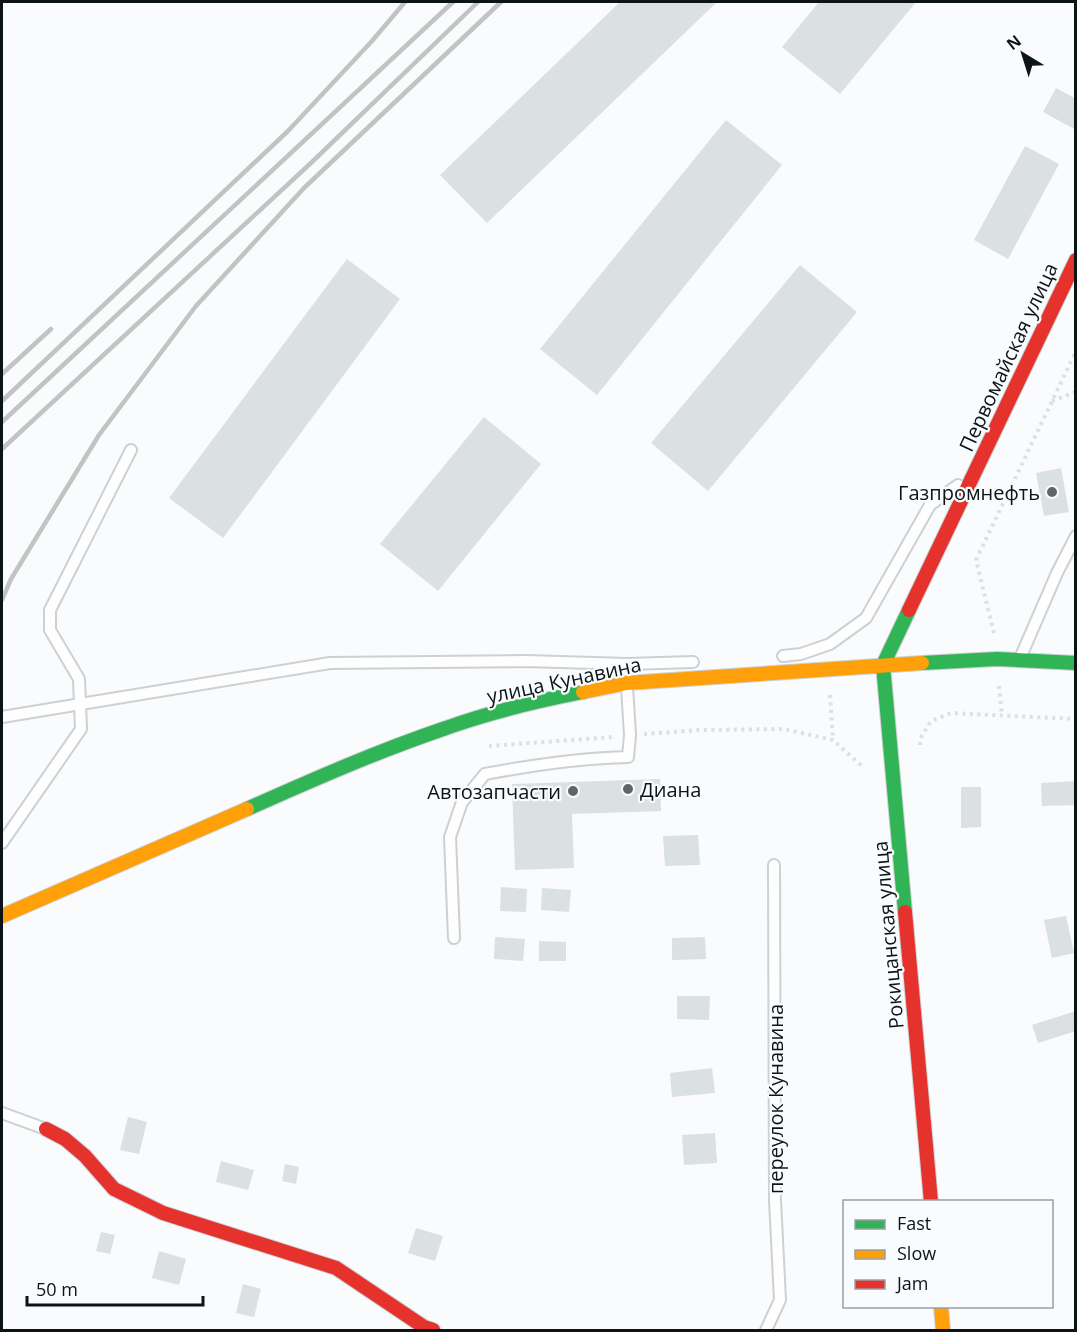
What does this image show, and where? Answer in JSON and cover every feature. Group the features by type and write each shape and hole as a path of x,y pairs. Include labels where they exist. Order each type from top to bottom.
{"main road":[{"name":"Первомайская улица","path":"882,664 1076,260"},
{"name":"улица Кунавина","path":"2,916 358,760 447,727 534,702 627,683 882,664 997,659 1076,663"},
{"name":"Рокицанская улица","path":"882,664 931,1200"},
{"path":"46,1130 65,1139 85,1156 114,1189 164,1213 336,1268 425,1329"},
{"path":"941,1308 943,1330"}],"lane":[{"path":"2,843 81,729 78,679 50,630 50,610 131,450"},
{"path":"770,658 801,654 830,644 866,618 930,505 975,472"},
{"path":"1020,659 1057,573 1076,536"},
{"path":"2,717 330,663 704,662"},
{"path":"454,938 450,837 462,802 485,774 531,765 628,757 630,735 627,683"},
{"name":"переулок Кунавина","path":"766,1330 780,1300 775,1200 774,865"},
{"path":"2,1113 46,1130"}],"path":[{"path":"1002,715 994,633 976,560 1076,351"},
{"path":"1052,401 1076,392"},
{"path":"829,668 833,740"},
{"path":"920,748 920,739 931,721 951,713 1076,719"},
{"path":"486,746 700,730 784,729 833,740 865,769 893,768"}],"building":[{"path":"620,2 717,2 487,223 440,175"},
{"path":"819,2 916,2 840,94 782,47"},
{"path":"1056,88 1076,99 1076,130 1043,112"},
{"path":"726,120 782,165 597,395 540,349"},
{"path":"1025,146 1059,164 1008,259 974,240"},
{"path":"347,259 400,299 223,538 169,498"},
{"path":"800,265 857,312 708,491 651,443"},
{"path":"484,417 541,464 438,591 380,544"},
{"path":"1061,468 1069,512 1044,516 1036,473"},
{"path":"660,779 661,811 572,814 574,868 515,870 512,784"},
{"path":"1076,781 1076,805 1042,806 1041,783"},
{"path":"961,787 981,787 981,827 961,828"},
{"path":"698,835 700,865 665,866 663,836"},
{"path":"501,887 527,889 526,912 500,911"},
{"path":"542,888 571,890 569,912 541,910"},
{"path":"1066,916 1074,953 1052,958 1044,920"},
{"path":"495,937 525,939 523,961 494,959"},
{"path":"705,937 706,959 672,960 672,938"},
{"path":"539,941 566,942 566,961 539,961"},
{"path":"677,996 710,996 709,1020 677,1019"},
{"path":"1076,1011 1076,1031 1038,1043 1032,1025"},
{"path":"712,1068 715,1093 672,1097 670,1073"},
{"path":"128,1117 147,1122 139,1154 120,1150"},
{"path":"715,1133 717,1163 684,1165 682,1135"},
{"path":"221,1161 254,1170 248,1190 216,1182"},
{"path":"285,1164 299,1167 296,1184 282,1181"},
{"path":"416,1228 443,1236 435,1261 408,1253"},
{"path":"101,1232 115,1235 110,1254 96,1251"},
{"path":"159,1251 186,1259 179,1285 152,1278"},
{"path":"243,1284 261,1289 254,1317 236,1313"}],"railway":[{"path":"2,401 288,131 405,2"},
{"path":"2,422 453,2"},
{"path":"2,449 312,162 478,2"},
{"path":"2,600 11,579 99,435 196,306 304,188 501,2"},
{"path":"2,374 51,329"}],"traffic: fast":[{"path":"905,912 883,665 909,610"},
{"path":"922,663 997,659 1076,663"},
{"path":"247,809 370,756 446,728 514,707 583,692"}],"traffic: slow":[{"path":"583,692 627,683 922,663"},
{"path":"2,916 247,809"},
{"path":"941,1308 943,1330"}],"traffic: jam":[{"path":"909,610 1076,260"},
{"path":"905,912 931,1200"},
{"path":"46,1129 65,1139 85,1156 114,1189 163,1213 336,1268 424,1327 433,1330"}],"place":[{"name":"Газпромнефть","path":"1052,492"},
{"name":"Диана","path":"628,789"},
{"name":"Автозапчасти","path":"573,791"}]}
